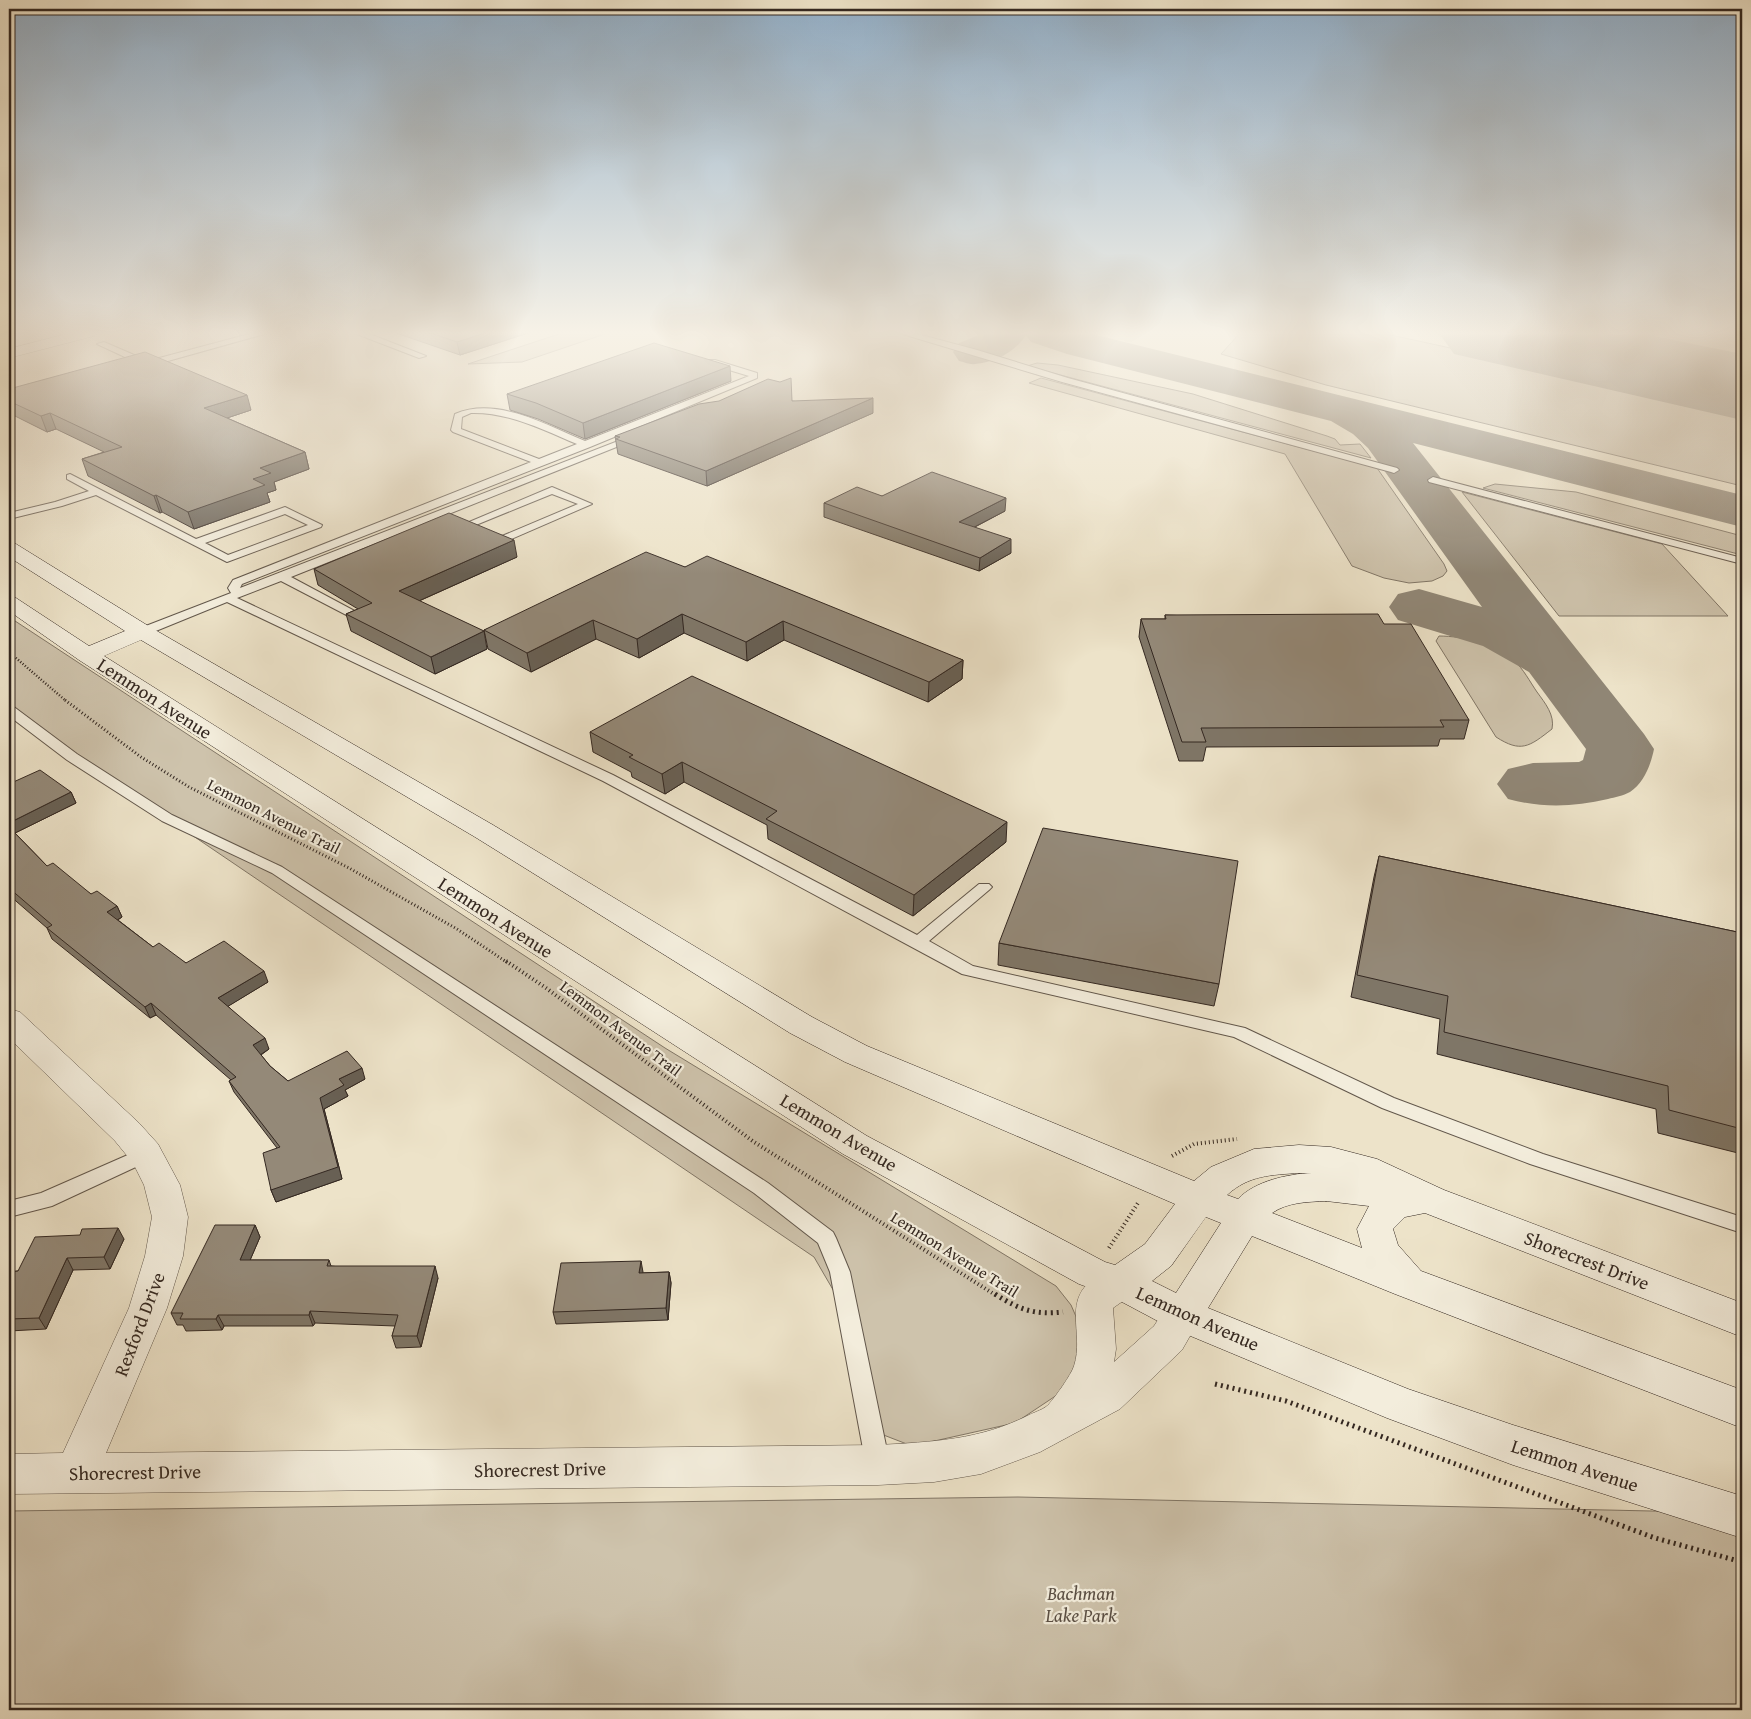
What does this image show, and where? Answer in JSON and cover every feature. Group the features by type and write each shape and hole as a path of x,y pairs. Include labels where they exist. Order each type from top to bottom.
{"main road":[{"path":"9,548 142,632 484,830 801,1025 856,1054 1154,1180 1408,1283 1742,1409"},
{"name":"Lemmon Avenue","path":"9,602 87,655 855,1145 1106,1278 1183,1314 1420,1411 1513,1445 1742,1517"},
{"path":"87,655 142,632"},
{"name":"Rexford Drive","path":"9,1020 127,1132 146,1154 162,1185 170,1217 164,1256 148,1308 76,1473"},
{"name":"Shorecrest Drive","path":"1062,1419 1093,1370 1096,1349 1094,1307 1102,1294 1106,1278 1140,1270 1158,1255 1199,1198 1223,1178 1254,1163 1299,1159 1331,1161 1365,1169 1431,1200 1742,1320"},
{"name":"Shorecrest Drive","path":"9,1474 878,1465 934,1462 981,1454 1025,1438 1106,1396 1168,1338 1244,1217 1255,1205 1269,1196 1302,1188 1326,1187 1360,1189 1431,1200"},
{"path":"1408,1283 1382,1252 1375,1228 1383,1212 1402,1202 1431,1200"}],"lane":[{"path":"464,413 458,416 456,430 541,464"},
{"path":"506,413 587,445"},
{"path":"232,596 237,582 541,464 666,413"},
{"path":"1185,413 1394,470"},
{"path":"142,632 643,435"},
{"path":"70,477 195,543 227,559 317,525 285,510 195,543"},
{"path":"1433,480 1742,561"},
{"path":"442,514 466,525 502,540 587,504 552,490 466,525"},
{"path":"9,516 58,504 98,491"},
{"path":"282,577 360,618"},
{"path":"232,596 608,778 968,970 1238,1032 1388,1104 1536,1159 1742,1225"},
{"path":"9,710 72,757 167,818 277,870 761,1188 826,1238 840,1272 878,1465"},
{"path":"918,942 984,887"},
{"path":"9,1209 45,1200 146,1154"}],"path":[{"name":"Lemmon Avenue Trail","path":"9,652 79,712 141,757 188,787 349,868 457,929 546,988 754,1142 1015,1307 1043,1314 1070,1311 1106,1278"},
{"path":"1106,1278 1154,1180"},
{"path":"1215,1384 1286,1402 1655,1538 1742,1562"}],"green space":[{"path":"1138,413 1172,413 1377,468 1447,571 1443,576 1432,581 1409,583 1384,578 1352,566 1285,454"},
{"path":"1204,413 1254,413 1327,436 1335,439 1340,445 1360,444 1371,458"},
{"path":"1442,413 1742,413 1742,486"},
{"path":"1495,484 1576,492 1742,536 1742,555 1483,488"},
{"path":"1462,492 1662,544 1728,616 1559,616"},
{"path":"9,617 665,1048 1056,1286 1071,1305 1081,1328 1075,1374 1060,1393 1015,1423 912,1446 868,1429 850,1319 814,1257 9,711"},
{"path":"1439,636 1478,642 1497,650 1514,661 1549,709 1553,724 1552,729 1531,744 1525,746 1512,745 1496,737 1436,641"},
{"name":"Bachman Lake Park","path":"1018,1497 1742,1513 1742,1710 9,1710 9,1511"}],"building":[{"path":"35,413 49,413 41,416"},
{"path":"50,413 216,413 305,452 260,468 271,473 253,479 265,485 188,512 82,459 122,447"},
{"path":"560,413 608,413 583,423"},
{"path":"675,413 838,413 706,471 616,439 620,437 615,436"},
{"path":"932,472 1006,498 959,522 1011,539 980,558 824,503 857,487 882,496"},
{"path":"449,513 514,540 399,591 484,631 431,657 346,614 372,603 314,569"},
{"path":"646,552 685,567 707,556 963,660 929,682 783,621 746,642 682,614 637,639 593,620 527,653 484,630"},
{"path":"1378,614 1384,624 1411,624 1469,720 1440,720 1444,727 1201,728 1206,742 1182,742 1141,619 1166,619 1165,615"},
{"path":"692,676 1007,822 914,895 766,819 777,811 682,762 662,774 629,757 633,755 590,732"},
{"path":"40,770 71,792 9,823 9,784"},
{"path":"9,827 47,866 53,863 91,894 97,891 117,906 107,912 153,947 159,943 186,963 224,941 264,971 218,998 265,1038 253,1045 270,1066 288,1081 347,1051 362,1068 339,1079 344,1085 320,1098 338,1167 271,1190 263,1153 280,1147 229,1081 236,1077 151,1003 145,1007 47,928 52,925 9,888"},
{"path":"1043,828 1238,861 1219,984 999,943"},
{"path":"1379,856 1742,933 1742,1129 1669,1110 1668,1086 1444,1032 1448,996 1357,975"},
{"path":"215,1225 255,1225 240,1260 329,1260 327,1266 435,1266 417,1336 392,1336 398,1315 310,1311 309,1315 218,1315 216,1319 180,1319 183,1313 171,1313"},
{"path":"118,1228 104,1257 67,1258 39,1318 9,1319 9,1272 18,1271 35,1237 80,1235 82,1229"},
{"path":"641,1261 639,1273 669,1272 666,1308 553,1312 561,1263"}],"taxiway":[{"path":"1353,413 1742,511"},
{"path":"1349,414 1369,424 1385,438 1620,749 1612,771 1597,780 1575,784 1533,784"},
{"path":"1419,607 1504,633 1550,658"}]}
